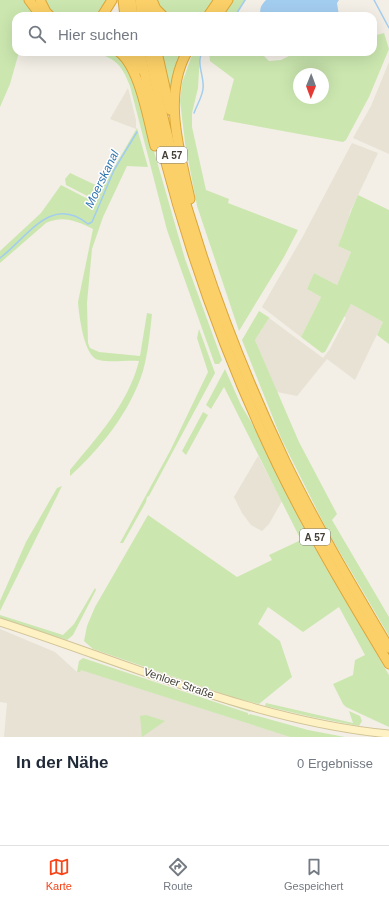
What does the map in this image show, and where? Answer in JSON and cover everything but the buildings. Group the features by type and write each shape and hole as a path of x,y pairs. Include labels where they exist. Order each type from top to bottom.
{"highway":[{"path":"29,0 38,12"},
{"path":"40,0 46,12"},
{"path":"104,12 112,0"},
{"path":"123,0 124,12"},
{"path":"131,0 132,12"},
{"path":"140,0 142,12"},
{"path":"148,0 150,12"},
{"path":"152,0 159,12"},
{"path":"211,12 219,0"},
{"path":"220,12 228,0"},
{"path":"122,56 129,64 139,88"},
{"path":"133,56 139,88 166,182 177,205"},
{"name":"A 57","path":"141,56 149,98 177,205 198,273 226,348 278,466 304,517 389,664"},
{"name":"A 57","path":"150,56 174,163 232,338 252,390 285,462 311,512 389,648"},
{"path":"158,56 204,256"},
{"path":"180,148 173,102 180,64 185,56"}],"main road":[{"name":"Venloer Straße","path":"0,622 258,709 315,723 389,734"}],"shaded area":[{"path":"389,62 389,154 353,138 371,106"},
{"path":"128,88 136,120 136,129 110,119"},
{"path":"352,143 378,153 350,212 338,246 351,252 337,285 314,273 307,289 321,297 301,337 262,307 302,238"},
{"path":"351,304 383,322 355,380 327,359 297,396 277,392 255,340 269,318 323,358 330,349 346,318 344,316"},
{"path":"258,456 282,501 269,524 262,531 251,525 242,513 234,497"},
{"path":"0,629 55,652 77,672 81,669 290,737 4,737 7,703 0,702"}],"green space":[{"path":"0,0 24,0 33,12 12,12 12,56 18,56 10,84 0,107"},
{"path":"45,0 107,0 100,12 52,12"},
{"path":"155,0 215,0 206,12 166,12 160,8"},
{"path":"232,0 246,0 237,12 225,12"},
{"path":"384,33 389,49 369,97 346,140 343,142 223,120 234,79 210,61 209,56 264,56 269,61 281,60 289,56 377,56 377,35"},
{"path":"103,56 118,56 125,64 133,78 185,259 222,360 219,364 215,364 214,362 167,230 130,86 124,72 120,67 112,59"},
{"path":"162,56 185,56 172,99"},
{"path":"192,56 200,56 198,88 192,113 192,127 206,190 229,199 228,203 298,230 284,257 239,331 197,206 185,143 180,101 182,83"},
{"path":"137,128 148,167 127,166 103,217 92,249 87,303 88,343 90,348 99,352 140,356 147,313 152,314 146,357 143,371 137,386 122,415 93,454 70,476 70,470 111,419 120,405 128,391 139,361 99,360 94,357 86,344 81,326 78,302 93,229 70,220 58,219 46,223 0,263 0,251 41,213 61,185 92,201 93,199 66,185 65,179 70,173 102,188"},
{"path":"358,195 389,210 389,344 377,335 383,322 351,304 325,352 322,353 301,337 321,297 307,289 314,273 337,285 351,252 338,246"},
{"path":"259,311 270,318 255,340 299,442 337,514 332,520 389,617 389,636 328,532 281,438 242,340"},
{"path":"199,329 215,373 149,496 147,497 146,502 123,543 120,543 170,451 208,372 197,338"},
{"path":"225,369 241,405 253,425 307,535 389,675 389,727 346,707 333,684 353,675 355,660 365,655 339,607 303,632 268,607 258,624 280,641 292,677 259,704 238,699 93,649 84,641 87,626 95,607 148,515 237,577 272,560 269,555 301,540 224,387 211,409 206,405"},
{"path":"203,412 208,415 186,455 182,451"},
{"path":"62,486 0,611 0,601 26,542 57,488"},
{"path":"95,588 96,590 73,635 67,640 0,619 0,615 63,635 74,624"},
{"path":"90,656 250,711 250,712 90,658"},
{"path":"83,658 248,713 248,715 250,714 308,730 345,737 290,737 81,670 80,672 77,672 79,661"},
{"path":"266,703 353,723 349,711 360,716 362,721 359,726 265,706"},
{"path":"146,715 165,721 142,737 140,716"}],"water":[{"path":"266,0 339,0 337,3 338,12 260,12"}],"waterway":[{"name":"Moerskanal","path":"238,12 245,0"},
{"path":"374,0 389,28"},
{"name":"Moerskanal","path":"194,113 201,98 203,89 200,65 201,56"},
{"name":"Moerskanal","path":"0,258 30,230 51,216 63,214 75,216 88,224 92,222 114,170 137,132"}]}
